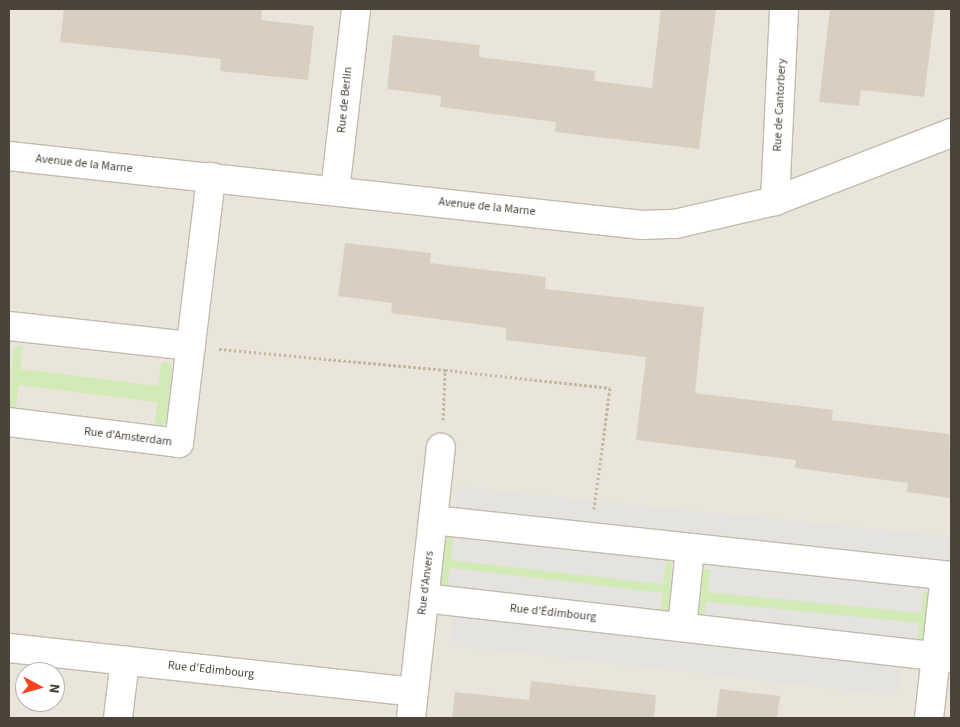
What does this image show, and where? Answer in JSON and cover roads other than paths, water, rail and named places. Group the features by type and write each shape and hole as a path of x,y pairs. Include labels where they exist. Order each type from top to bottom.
{"street":[{"name":"Rue de Berlin","path":"335,190 356,9"},
{"name":"Rue de Cantorbery","path":"775,201 784,9"},
{"name":"Avenue de la Marne","path":"9,156 335,190 642,225 712,218 775,201 951,133"},
{"name":"Rue d'Amsterdam","path":"9,422 179,444 211,177"},
{"path":"9,326 191,346"},
{"name":"Rue d'Anvers","path":"410,718 441,448"},
{"path":"433,520 690,550 948,576 944,657 929,718"},
{"path":"682,627 690,550"},
{"name":"Rue d’Édimbourg","path":"424,598 944,657"},
{"name":"Rue d'Edimbourg","path":"9,648 414,692"},
{"path":"118,718 125,660"}]}
